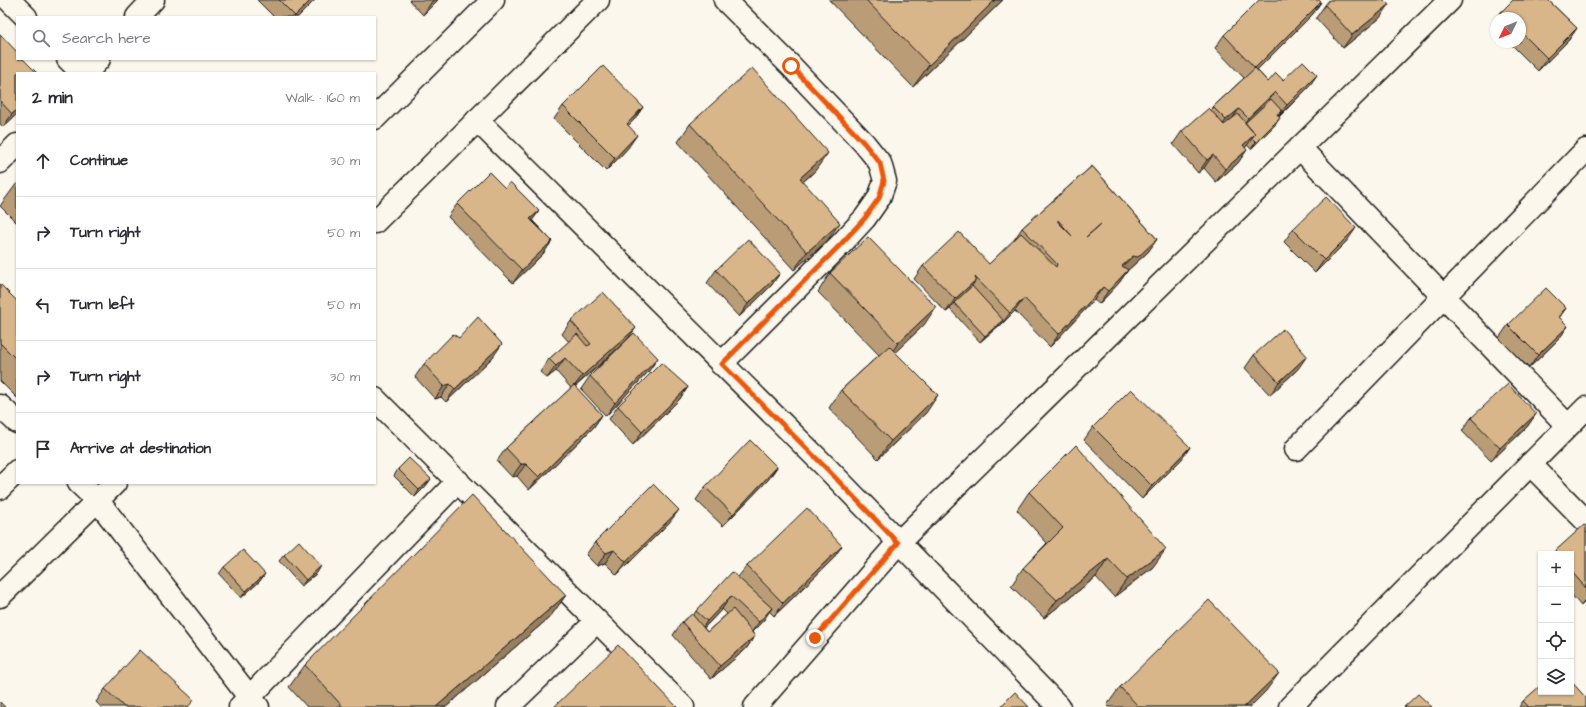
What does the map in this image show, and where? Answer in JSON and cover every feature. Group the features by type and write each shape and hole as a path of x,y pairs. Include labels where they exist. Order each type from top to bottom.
{"street":[{"path":"9,0 25,16"},
{"path":"139,16 153,0"},
{"path":"376,117 493,0"},
{"path":"376,221 598,0"},
{"path":"722,364 865,218 879,198 884,181 880,163 864,143 791,66 725,0"},
{"path":"755,707 898,543 1450,0"},
{"path":"69,60 81,72"},
{"path":"87,72 98,60"},
{"path":"477,120 826,468 1059,707"},
{"path":"0,162 16,146"},
{"path":"1300,148 1568,426"},
{"path":"1296,449 1586,150"},
{"path":"376,400 683,707"},
{"path":"0,406 16,421"},
{"path":"1290,707 1586,408"},
{"path":"1530,464 1586,521"},
{"path":"0,488 16,472"},
{"path":"80,484 98,501 249,704 458,481"},
{"path":"0,596 114,484"},
{"path":"508,707 597,621"}],"building":[{"path":"279,0 311,0 295,16"},
{"path":"866,0 995,0 929,65"},
{"path":"1259,0 1319,0 1321,2 1255,68 1224,35"},
{"path":"1329,0 1384,0 1389,5 1352,35 1325,5"},
{"path":"1513,0 1548,0 1577,28 1547,58 1526,37 1526,12 1501,12"},
{"path":"0,34 16,51 16,60 24,60 36,72 16,72 16,111 12,114 0,101"},
{"path":"1303,61 1317,75 1287,105 1275,92 1248,118 1239,109 1226,120 1213,107 1255,68 1268,82 1276,73 1283,80"},
{"path":"603,66 643,107 627,124 637,135 615,158 563,106"},
{"path":"752,68 828,153 800,178 840,223 807,252 690,124"},
{"path":"1271,99 1282,111 1277,114 1280,118 1256,142 1252,138 1255,134 1245,123"},
{"path":"1209,108 1224,125 1238,114 1255,134 1243,145 1247,150 1225,169 1213,155 1207,160 1182,131"},
{"path":"1092,166 1157,239 1138,257 1133,256 1122,266 1128,270 1108,291 1103,287 1059,334 1024,298 1010,313 975,277 976,280 955,299 923,266 959,232 989,264 1021,233 1056,267 1057,264 1022,228","holes":["1058,220 1072,236 1058,222"]},
{"path":"489,172 505,188 510,182 539,211 530,219 552,241 522,270 457,204"},
{"path":"1326,197 1356,228 1324,260 1293,229"},
{"path":"868,237 936,307 898,343 830,273"},
{"path":"748,239 780,273 748,304 716,270"},
{"path":"0,284 16,300 16,359 0,343"},
{"path":"972,286 1003,320 985,336 954,303"},
{"path":"1546,288 1566,308 1558,316 1568,326 1538,355 1508,325"},
{"path":"603,292 636,328 582,376 565,358 556,366 549,359 577,334 587,346 591,344 571,321"},
{"path":"478,317 502,344 455,389 450,384 444,386 424,364 453,334 459,338"},
{"path":"1283,329 1307,356 1279,382 1254,355"},
{"path":"634,333 658,358 615,403 590,376"},
{"path":"889,346 938,395 891,441 841,390"},
{"path":"661,363 688,387 642,432 618,406"},
{"path":"1508,384 1536,414 1500,448 1471,418"},
{"path":"574,385 602,415 539,477 526,464 521,464 506,448"},
{"path":"1131,389 1190,447 1152,486 1093,427"},
{"path":"750,440 777,467 733,514 705,487"},
{"path":"1076,445 1166,549 1127,579 1108,559 1057,600 1023,568 1063,528 1029,492"},
{"path":"409,458 431,479 419,490 398,469"},
{"path":"653,484 679,510 626,562 614,550 606,553 595,542"},
{"path":"472,495 566,595 436,707 343,707 305,665"},
{"path":"807,508 842,546 783,603 747,566"},
{"path":"1584,525 1586,526 1586,588 1574,574 1574,551 1555,551"},
{"path":"299,541 321,566 306,580 284,555"},
{"path":"243,550 265,574 246,591 224,567"},
{"path":"732,572 772,608 759,622 731,596 707,621 696,611"},
{"path":"1209,600 1279,673 1244,707 1139,707 1120,687"},
{"path":"733,609 755,636 720,666 682,622 692,614 707,632"},
{"path":"618,645 677,707 554,707"},
{"path":"140,650 194,700 188,707 124,707 105,689"},
{"path":"1574,684 1586,698 1586,707 1529,707 1523,701 1538,688 1538,695 1574,695"},
{"path":"1015,692 1029,707 1000,707"},
{"path":"1418,694 1432,707 1404,707"},
{"path":"0,702 5,707 0,707"}],"route":[{"path":"791,66 864,143 880,163 884,181 879,198 865,218 722,364 826,468 898,543 815,638"}]}
